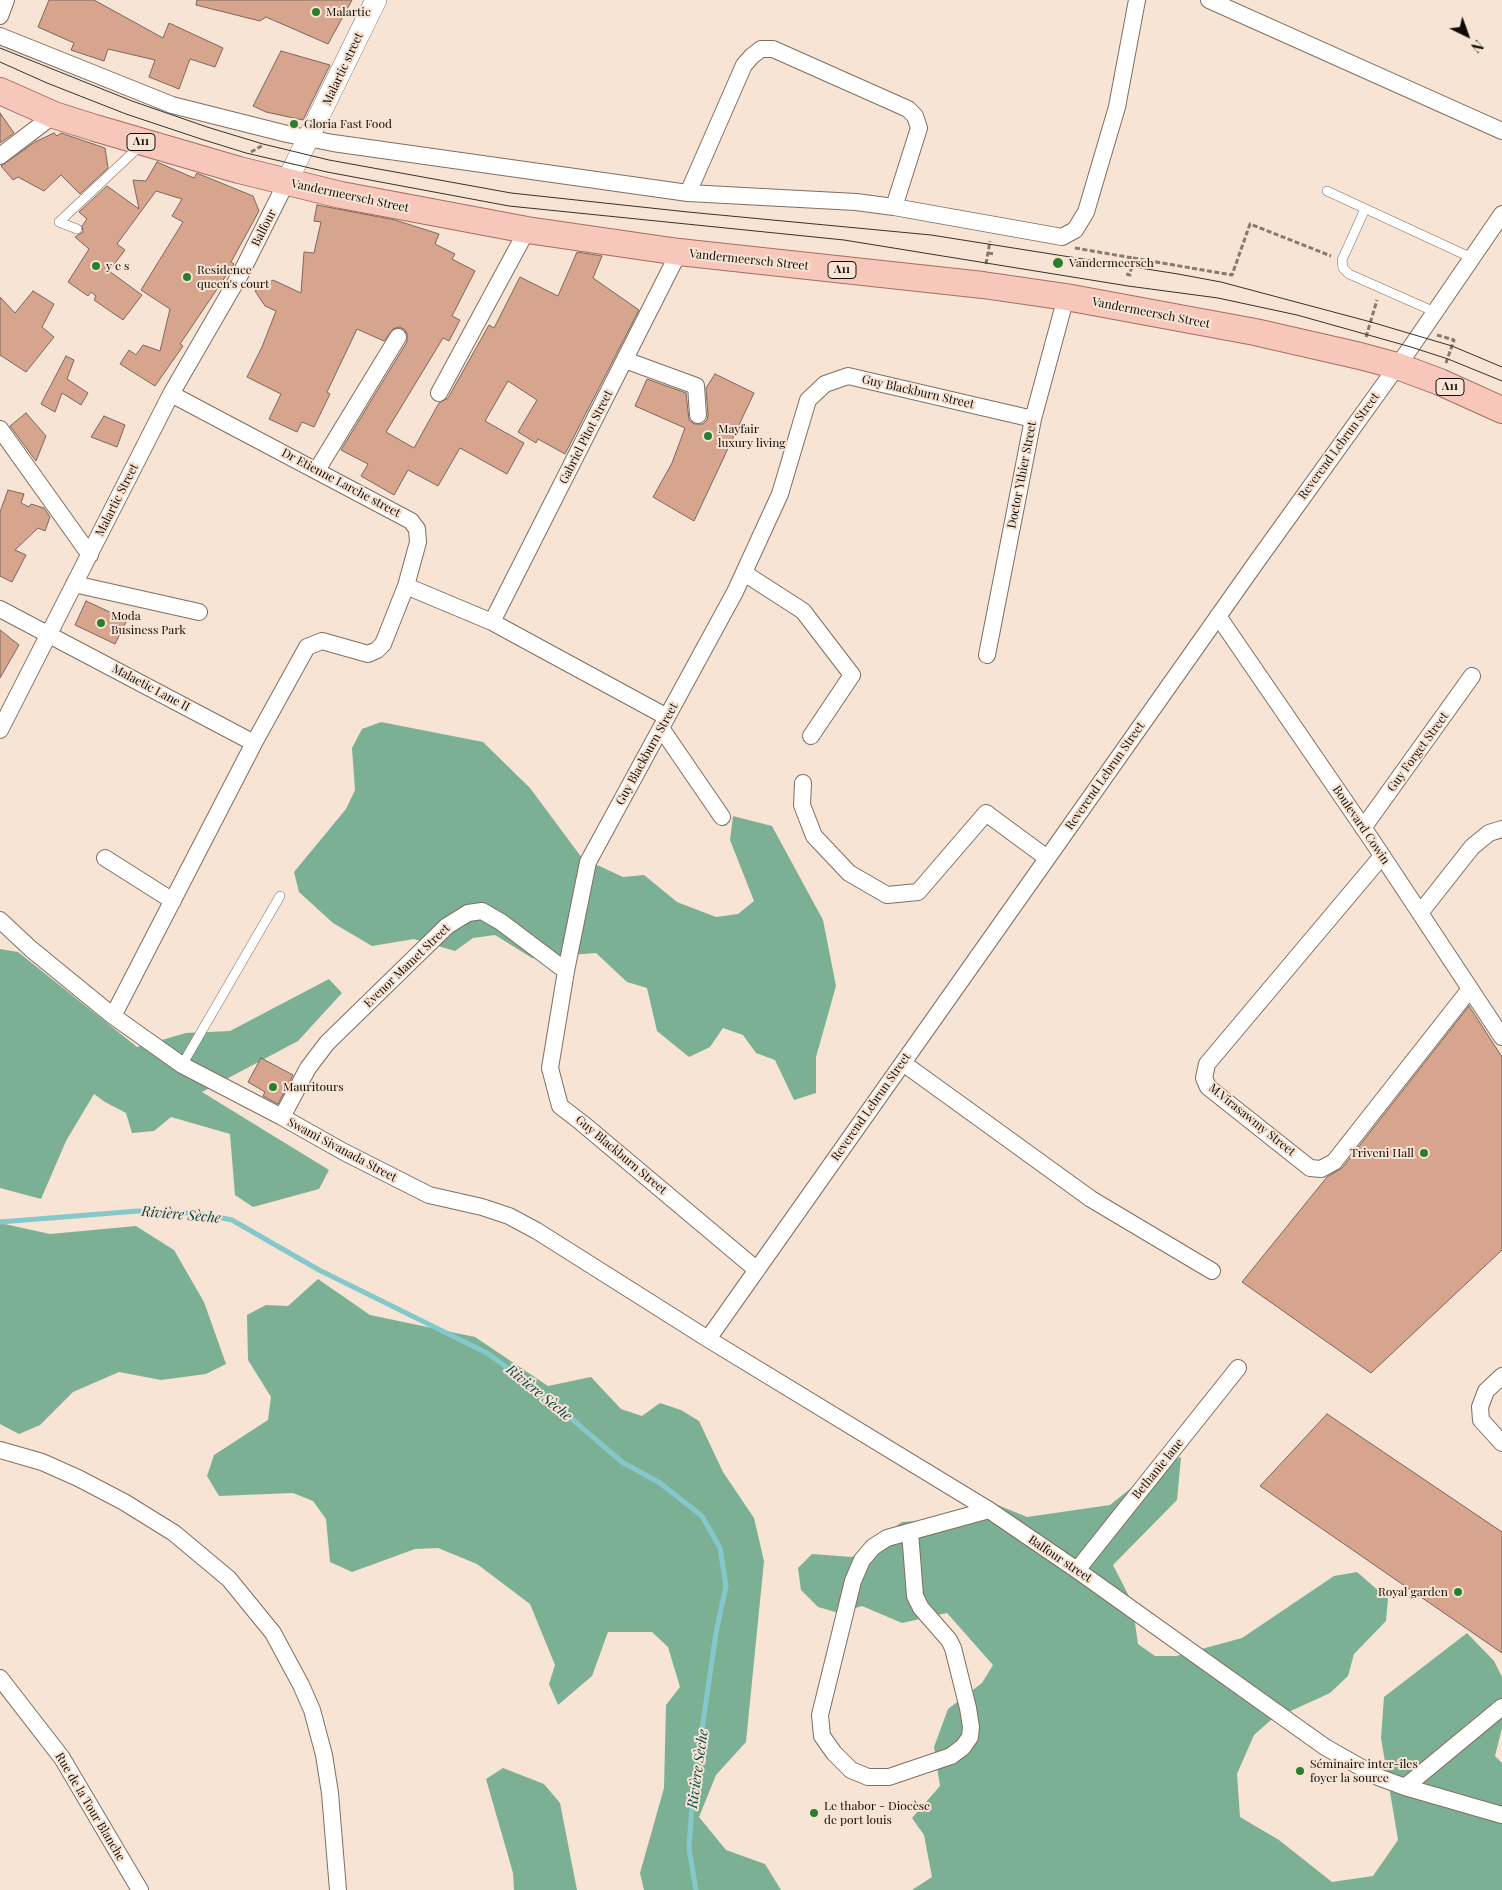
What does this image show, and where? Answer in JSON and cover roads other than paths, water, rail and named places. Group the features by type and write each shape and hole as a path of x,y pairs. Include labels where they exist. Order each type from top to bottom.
{"main road":[{"name":"Vandermeersch Street","path":"0,90 54,115 144,143 239,170 341,195 527,230 679,252 983,285 1066,297 1256,332 1397,366 1440,382 1502,410"}],"street":[{"path":"0,16 6,0"},
{"name":"Malartic street","path":"286,182 376,0"},
{"path":"0,36 172,105 308,138 417,156 688,193 856,202 1062,237 1075,230 1086,212 1117,107 1137,0"},
{"path":"1209,0 1502,131"},
{"path":"688,193 744,66 752,56 761,50 773,49 908,109 915,116 920,128 894,207"},
{"path":"0,156 54,115"},
{"name":"Balfour","path":"241,273 286,182"},
{"name":"Reverend Lebrun Street","path":"708,1339 1218,616 1423,330 1502,214"},
{"path":"439,393 527,230"},
{"name":"Gabriel Pitot Street","path":"492,622 679,252"},
{"name":"Malartic Street","path":"0,730 171,394 241,273"},
{"name":"Doctor Ythier Street","path":"987,655 1033,419 1066,297"},
{"path":"317,470 398,337"},
{"path":"625,360 696,386 698,415"},
{"name":"Guy Blackburn Street","path":"757,1270 560,1106 550,1068 566,971 588,862 744,573 780,494 808,400 825,384 848,376 1033,419"},
{"name":"Dr Etienne Larche street","path":"113,1016 254,743 307,647 322,642 368,654 377,650 383,644 406,586 418,542 417,530 411,521 171,394"},
{"path":"0,429 90,555"},
{"path":"744,573 802,611 852,675 811,736"},
{"path":"74,584 199,612"},
{"path":"406,586 492,622 664,722 722,817"},
{"name":"Malaetic Lane II","path":"0,609 254,743"},
{"name":"Boulevard Cowin","path":"1218,616 1502,1036"},
{"name":"Guy Forget Street","path":"1363,828 1472,676"},
{"path":"803,784 802,805 814,836 849,873 887,895 918,892 986,813 1047,858"},
{"path":"1420,913 1472,847 1489,833 1502,829"},
{"name":"M.Virasawmy Street","path":"1382,856 1207,1064 1204,1078 1208,1087 1310,1168 1321,1169 1334,1162 1470,989"},
{"path":"105,858 172,901"},
{"name":"Evenor Mamet Street","path":"282,1117 308,1068 327,1043 447,926 468,913 482,911 502,922 566,971"},
{"name":"Swami Sivanada Street","path":"0,920 31,949 113,1016 182,1065 282,1117 344,1152 429,1195 482,1207 509,1216 537,1231 708,1339"},
{"path":"903,1063 1091,1199 1212,1271"},
{"name":"Balfour street","path":"708,1339 989,1510 1077,1570 1326,1747 1378,1776 1405,1788"},
{"name":"Bethanie lane","path":"1077,1570 1238,1368"},
{"path":"1502,1376 1486,1391 1480,1407 1481,1420 1502,1443"},
{"path":"0,1450 42,1462 78,1478 124,1502 174,1533 229,1579 273,1633 312,1710 324,1755 330,1793 338,1890"},
{"path":"910,1532 915,1596 920,1608 954,1648 972,1727 970,1737 963,1747 951,1756 889,1777 868,1777 851,1770 834,1753 822,1736 820,1715 853,1581 862,1560 873,1547 887,1538 989,1510"},
{"name":"Rue de la Tour Blanche","path":"0,1678 62,1758 140,1890"},
{"path":"1405,1788 1502,1707"},
{"path":"1405,1788 1502,1815"}],"lane":[{"path":"77,230 59,222 144,143"},
{"path":"1327,191 1472,258"},
{"path":"1366,209 1342,260 1343,268 1349,274 1435,312"},
{"path":"182,1065 280,896"}],"waterway":[{"name":"Rivière Sèche","path":"0,1222 138,1211 202,1214 232,1220 319,1270 487,1353 538,1390 622,1462 660,1483 702,1516 720,1548 726,1586 716,1633 693,1791 689,1848 696,1890"}],"tram line":[{"path":"0,48 132,101 207,127 263,144 329,160 511,193 931,235 1178,274 1221,282 1371,322 1452,346 1502,367"},
{"path":"0,62 126,114 246,153 327,172 509,206 844,240 1128,286 1218,298 1297,315 1411,347 1448,359 1502,381"}],"place":[{"name":"Malartic","path":"316,12"},
{"name":"Gloria Fast Food","path":"294,124"},
{"name":"Vandermeersch","path":"1058,263"},
{"name":"y e s","path":"96,266"},
{"name":"Residence queen's court","path":"187,277"},
{"name":"Mayfair luxury living","path":"708,436"},
{"name":"Moda Business Park","path":"101,623"},
{"name":"Mauritours","path":"273,1087"},
{"name":"Triveni Hall","path":"1424,1153"},
{"name":"Royal garden","path":"1458,1592"},
{"name":"Séminaire inter-îles foyer la source","path":"1300,1771"},
{"name":"Le thabor - Diocèse de port louis","path":"814,1813"}]}
